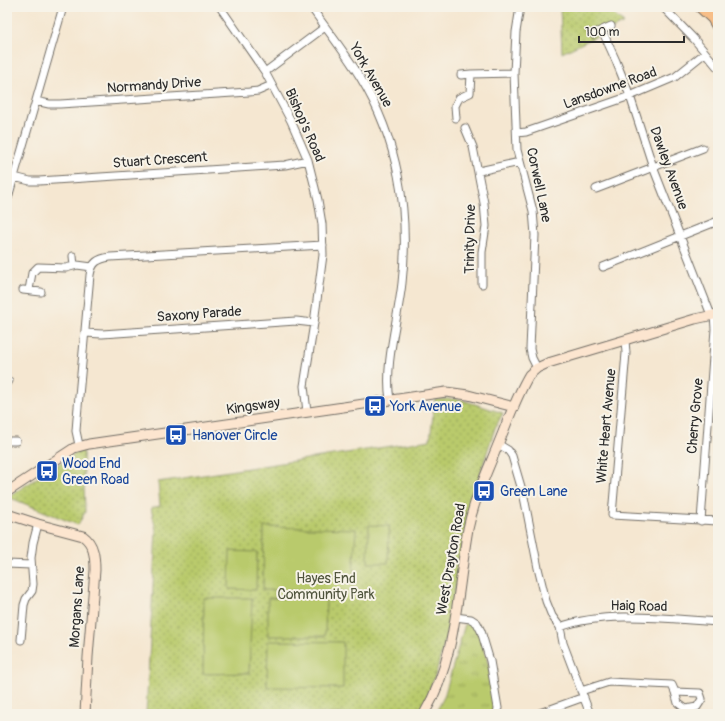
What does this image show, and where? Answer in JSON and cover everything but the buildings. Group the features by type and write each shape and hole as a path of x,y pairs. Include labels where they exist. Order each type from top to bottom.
{"main road":[{"path":"700,7 712,18 718,28"}],"street":[{"path":"7,201 63,7"},
{"name":"Bishop's Road","path":"220,7 265,72 291,121 308,160 320,208 323,245 322,266 304,386 307,412"},
{"name":"York Avenue","path":"311,7 355,68 376,107 389,140 400,184 404,219 404,254 402,289 388,378 390,400"},
{"name":"Corwell Lane","path":"520,7 516,32 514,73 517,150 534,218 535,244 530,349 532,358 537,368"},
{"path":"663,7 694,39 718,68"},
{"path":"593,34 611,26"},
{"path":"265,72 325,27"},
{"name":"Dawley Avenue","path":"602,30 630,96 653,167 714,314"},
{"name":"Lansdowne Road","path":"517,134 630,96 675,77 705,53"},
{"path":"461,75 514,73"},
{"path":"456,118 455,106 458,98 470,93 471,74"},
{"name":"Normandy Drive","path":"36,101 49,104 60,104 249,92 258,91 272,84"},
{"name":"Trinity Drive","path":"465,128 473,147 483,195 486,226 482,252 482,284"},
{"path":"596,189 703,148"},
{"name":"Stuart Crescent","path":"14,177 34,181 54,180 286,165 308,160"},
{"path":"478,171 520,162"},
{"path":"603,266 718,221"},
{"path":"79,446 76,431 85,334 92,267 98,260 110,257 323,245"},
{"path":"73,256 74,266"},
{"path":"41,292 26,290 31,276 36,268 66,268 74,266 92,267"},
{"path":"537,368 559,360 714,314"},
{"name":"Cherry Grove","path":"701,520 715,329 714,314"},
{"name":"Saxony Parade","path":"85,334 296,321 314,323"},
{"name":"White Heart Avenue","path":"625,340 626,348 612,515 701,520"},
{"name":"West Drayton Road","path":"424,714 437,689 445,666 455,617 471,517 478,495 498,444 527,378 537,368"},
{"name":"Kingsway","path":"7,492 79,446 434,394 454,393 475,396 514,407"},
{"path":"7,441 16,441"},
{"path":"498,444 508,450 512,456 524,497 546,601 552,616 560,627 563,643 590,714"},
{"name":"Morgans Lane","path":"7,514 83,536 90,544 93,551 95,570 85,714"},
{"path":"701,520 718,521"},
{"path":"21,640 24,605 26,599 32,591 33,584 31,565 33,543 38,524"},
{"path":"7,564 31,565"},
{"name":"Haig Road","path":"560,627 612,616 718,622"},
{"path":"455,617 470,619 477,623 481,631 490,661 498,708 497,714"},
{"path":"537,714 608,682 672,685 675,692"}],"green space":[{"path":"560,7 604,7 624,23 562,53"},
{"name":"Hayes End Community Park","path":"435,399 459,399 503,413 495,428 468,511 449,626 436,673 419,714 146,714 156,530 151,508 160,506 158,482 430,440"},
{"path":"83,448 85,512 78,525 8,497"},
{"path":"369,525 389,526 388,563 368,563"},
{"path":"264,527 356,529 352,592 263,590"},
{"path":"230,551 257,552 256,590 229,589"},
{"path":"204,598 252,598 249,673 203,674"},
{"path":"268,598 326,599 325,636 268,636"},
{"path":"465,624 477,625 489,666 496,714 435,714 444,697"},
{"path":"268,641 343,642 343,688 267,687"}],"place":[{"name":"York Avenue","path":"375,406"},
{"name":"Hanover Circle","path":"176,435"},
{"name":"Wood End Green Road","path":"47,471"},
{"name":"Green Lane","path":"484,491"}]}
